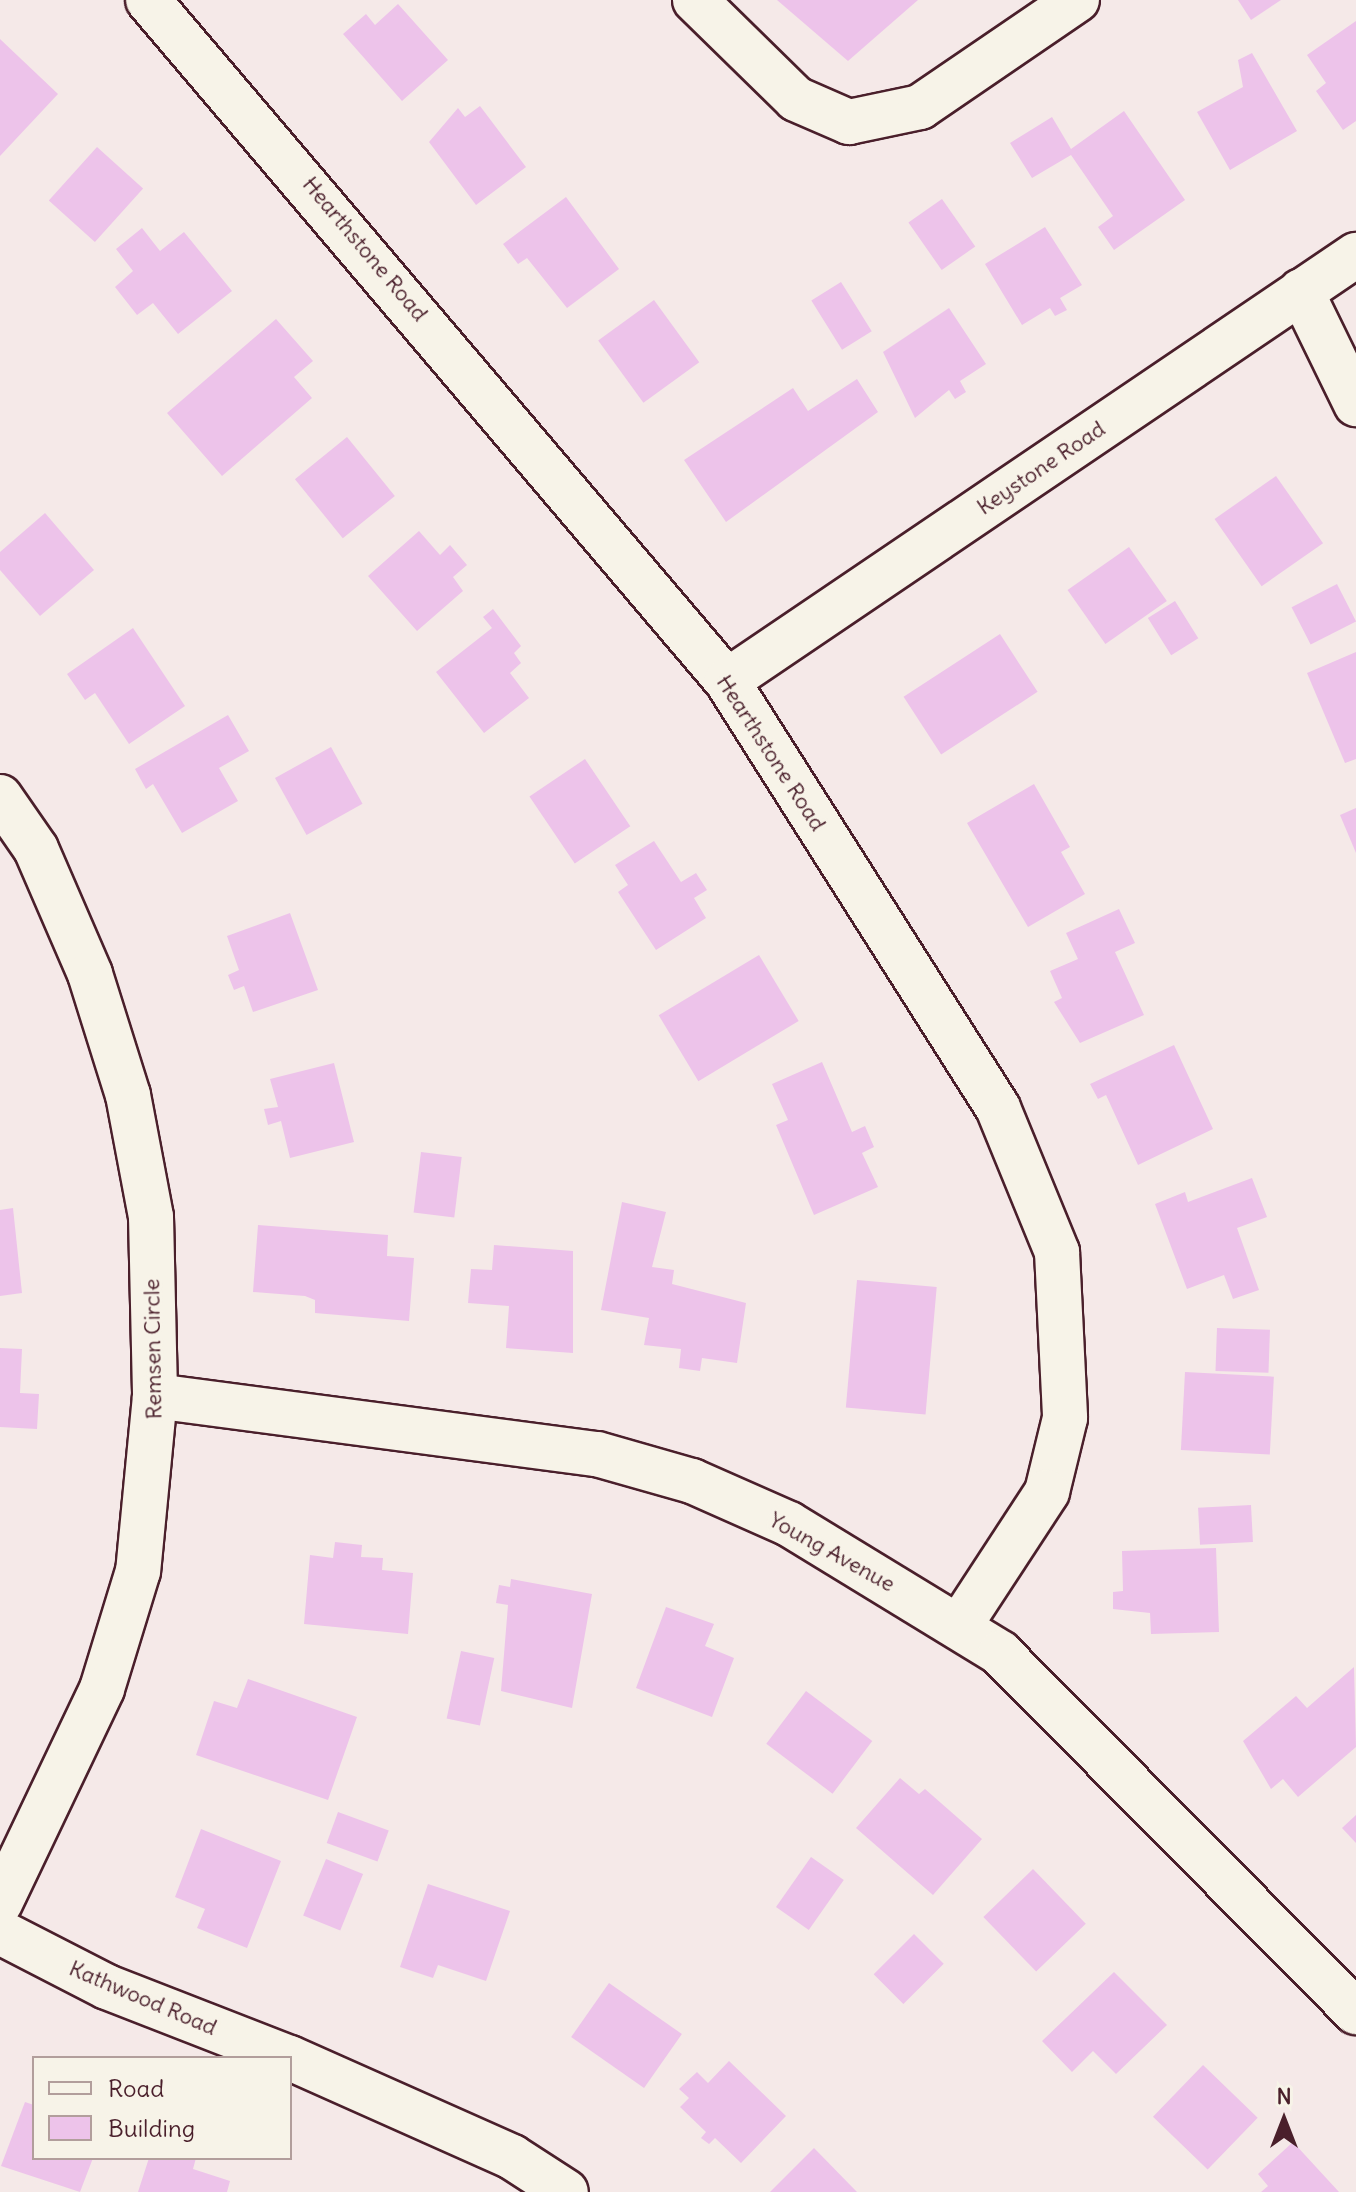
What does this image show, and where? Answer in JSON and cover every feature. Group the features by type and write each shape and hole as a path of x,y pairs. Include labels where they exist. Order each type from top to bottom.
{"street":[{"name":"Hearthstone Road","path":"148,0 727,681 998,1108 1057,1252 1065,1418 1047,1492 960,1625"},
{"path":"695,0 796,99 849,122 920,107 1077,0"},
{"name":"Keystone Road","path":"727,681 1356,255"},
{"path":"1301,291 1356,404"},
{"name":"Remsen Circle","path":"0,797 36,849 72,932 128,1095 151,1217 155,1396 138,1571 107,1674 0,1903"},
{"name":"Young Avenue","path":"155,1396 611,1458 692,1481 789,1524 960,1625 1000,1653 1356,2012"},
{"name":"Kathwood Road","path":"0,1932 107,1987 285,2056"},
{"name":"Kathwood Road","path":"292,2059 512,2157 566,2192"}],"building":[{"path":"777,0 918,0 848,61"},
{"path":"1238,0 1281,0 1251,20"},
{"path":"398,4 448,60 402,101 343,34 366,14 375,25"},
{"path":"1356,21 1356,121 1343,130 1316,91 1326,83 1307,55"},
{"path":"0,39 58,94 0,156"},
{"path":"1252,53 1297,131 1230,170 1197,112 1243,87 1238,60"},
{"path":"480,106 526,167 476,205 429,142 458,108 465,117"},
{"path":"1124,111 1185,200 1114,250 1098,227 1113,216 1071,155 1032,178 1010,143 1052,117 1071,149"},
{"path":"97,147 143,188 95,242 49,201"},
{"path":"566,197 619,269 567,308 527,258 518,264 503,244"},
{"path":"942,199 975,247 942,270 908,223"},
{"path":"1045,227 1082,285 1060,298 1067,310 1055,316 1050,308 1022,325 985,264"},
{"path":"142,228 160,251 184,232 232,291 178,334 153,303 137,315 115,287 133,271 116,249"},
{"path":"841,282 872,331 842,350 811,301"},
{"path":"654,300 699,362 643,403 598,341"},
{"path":"949,308 986,364 960,381 966,392 955,399 949,390 915,418 883,352"},
{"path":"276,319 313,361 294,377 312,398 222,476 167,413"},
{"path":"857,379 878,412 726,522 684,460 793,388 808,411"},
{"path":"347,437 395,496 343,538 295,479"},
{"path":"1276,476 1323,543 1262,586 1215,519"},
{"path":"45,513 94,570 40,616 0,570 0,552"},
{"path":"419,531 440,555 450,545 467,565 453,577 463,591 417,631 368,576"},
{"path":"1129,547 1167,601 1105,644 1068,590"},
{"path":"1337,584 1356,621 1311,645 1292,607"},
{"path":"1175,601 1198,638 1171,655 1148,618"},
{"path":"493,609 521,646 514,653 521,663 510,673 529,698 484,733 436,672 492,628 483,617"},
{"path":"133,628 185,706 129,744 95,693 85,700 67,674"},
{"path":"1000,634 1038,692 941,755 904,697"},
{"path":"1356,652 1356,759 1345,763 1307,673"},
{"path":"228,715 249,751 219,768 238,801 182,833 153,784 146,789 135,769"},
{"path":"331,747 363,804 307,835 275,778"},
{"path":"585,759 630,826 575,864 529,796"},
{"path":"1034,784 1070,847 1061,852 1085,894 1028,927 967,823"},
{"path":"1356,808 1356,853 1340,815"},
{"path":"654,841 681,882 696,873 707,890 694,898 706,918 656,950 618,892 628,885 615,865"},
{"path":"1119,909 1135,943 1115,952 1144,1015 1080,1043 1054,1002 1062,998 1050,971 1078,959 1066,933"},
{"path":"290,913 318,990 253,1012 244,986 234,990 228,975 239,970 227,936"},
{"path":"759,955 799,1021 698,1081 659,1015"},
{"path":"1174,1045 1213,1129 1138,1165 1106,1095 1098,1099 1090,1084"},
{"path":"822,1062 852,1132 865,1126 874,1147 862,1153 878,1187 814,1215 776,1125 788,1120 772,1084"},
{"path":"334,1063 354,1142 290,1158 281,1121 268,1125 264,1109 278,1107 270,1079"},
{"path":"421,1152 462,1157 454,1218 414,1213"},
{"path":"1252,1178 1267,1217 1237,1228 1259,1290 1233,1299 1224,1275 1187,1289 1155,1204 1185,1192 1188,1202"},
{"path":"622,1202 666,1212 652,1267 674,1270 672,1284 746,1303 737,1363 702,1358 700,1371 679,1368 681,1349 644,1345 649,1318 601,1310"},
{"path":"13,1208 22,1293 0,1296 0,1210"},
{"path":"258,1225 388,1235 387,1256 414,1258 409,1321 315,1313 315,1300 305,1296 253,1292"},
{"path":"494,1245 573,1251 573,1353 506,1348 509,1306 468,1303 471,1269 492,1270"},
{"path":"857,1280 937,1287 926,1414 846,1408"},
{"path":"1217,1328 1270,1330 1268,1373 1215,1371"},
{"path":"0,1348 22,1349 20,1393 39,1394 37,1429 0,1427"},
{"path":"1185,1372 1274,1377 1270,1455 1181,1450"},
{"path":"1251,1505 1253,1542 1200,1545 1198,1508"},
{"path":"335,1542 362,1545 361,1557 383,1558 382,1570 413,1573 408,1634 304,1624 310,1555 333,1558"},
{"path":"1216,1548 1219,1632 1151,1634 1150,1613 1113,1609 1113,1592 1123,1591 1122,1551"},
{"path":"511,1579 592,1594 572,1708 501,1691 508,1605 496,1603 499,1585 510,1587"},
{"path":"666,1607 714,1624 705,1646 734,1658 712,1717 636,1688"},
{"path":"461,1651 494,1658 480,1726 447,1718"},
{"path":"1354,1667 1356,1747 1298,1797 1283,1779 1271,1789 1243,1741 1296,1696 1307,1708"},
{"path":"248,1679 357,1717 328,1800 196,1755 214,1701 237,1708"},
{"path":"806,1691 872,1741 833,1794 766,1744"},
{"path":"900,1778 919,1794 925,1789 982,1839 933,1895 856,1828"},
{"path":"338,1812 389,1830 377,1861 327,1843"},
{"path":"1356,1815 1356,1843 1342,1828"},
{"path":"201,1829 281,1861 247,1948 197,1928 205,1909 175,1897"},
{"path":"811,1857 844,1880 809,1930 776,1907"},
{"path":"326,1859 363,1874 340,1931 303,1916"},
{"path":"1033,1869 1086,1924 1036,1972 983,1917"},
{"path":"428,1884 510,1911 486,1981 438,1965 433,1978 400,1967"},
{"path":"914,1934 944,1964 903,2004 874,1974"},
{"path":"1114,1972 1167,2025 1116,2074 1093,2051 1072,2072 1042,2041"},
{"path":"609,1983 682,2034 644,2088 571,2037"},
{"path":"729,2061 786,2116 741,2163 715,2138 709,2144 701,2138 706,2132 680,2107 689,2098 679,2089 697,2072 708,2083"},
{"path":"1203,2065 1258,2118 1208,2170 1153,2117"},
{"path":"25,2102 32,2104 32,2160 92,2160 80,2192 1,2166"},
{"path":"1293,2142 1339,2192 1261,2192 1268,2186 1258,2174"},
{"path":"814,2148 857,2192 770,2192"},
{"path":"148,2160 195,2160 193,2169 230,2181 227,2192 138,2192"}]}
